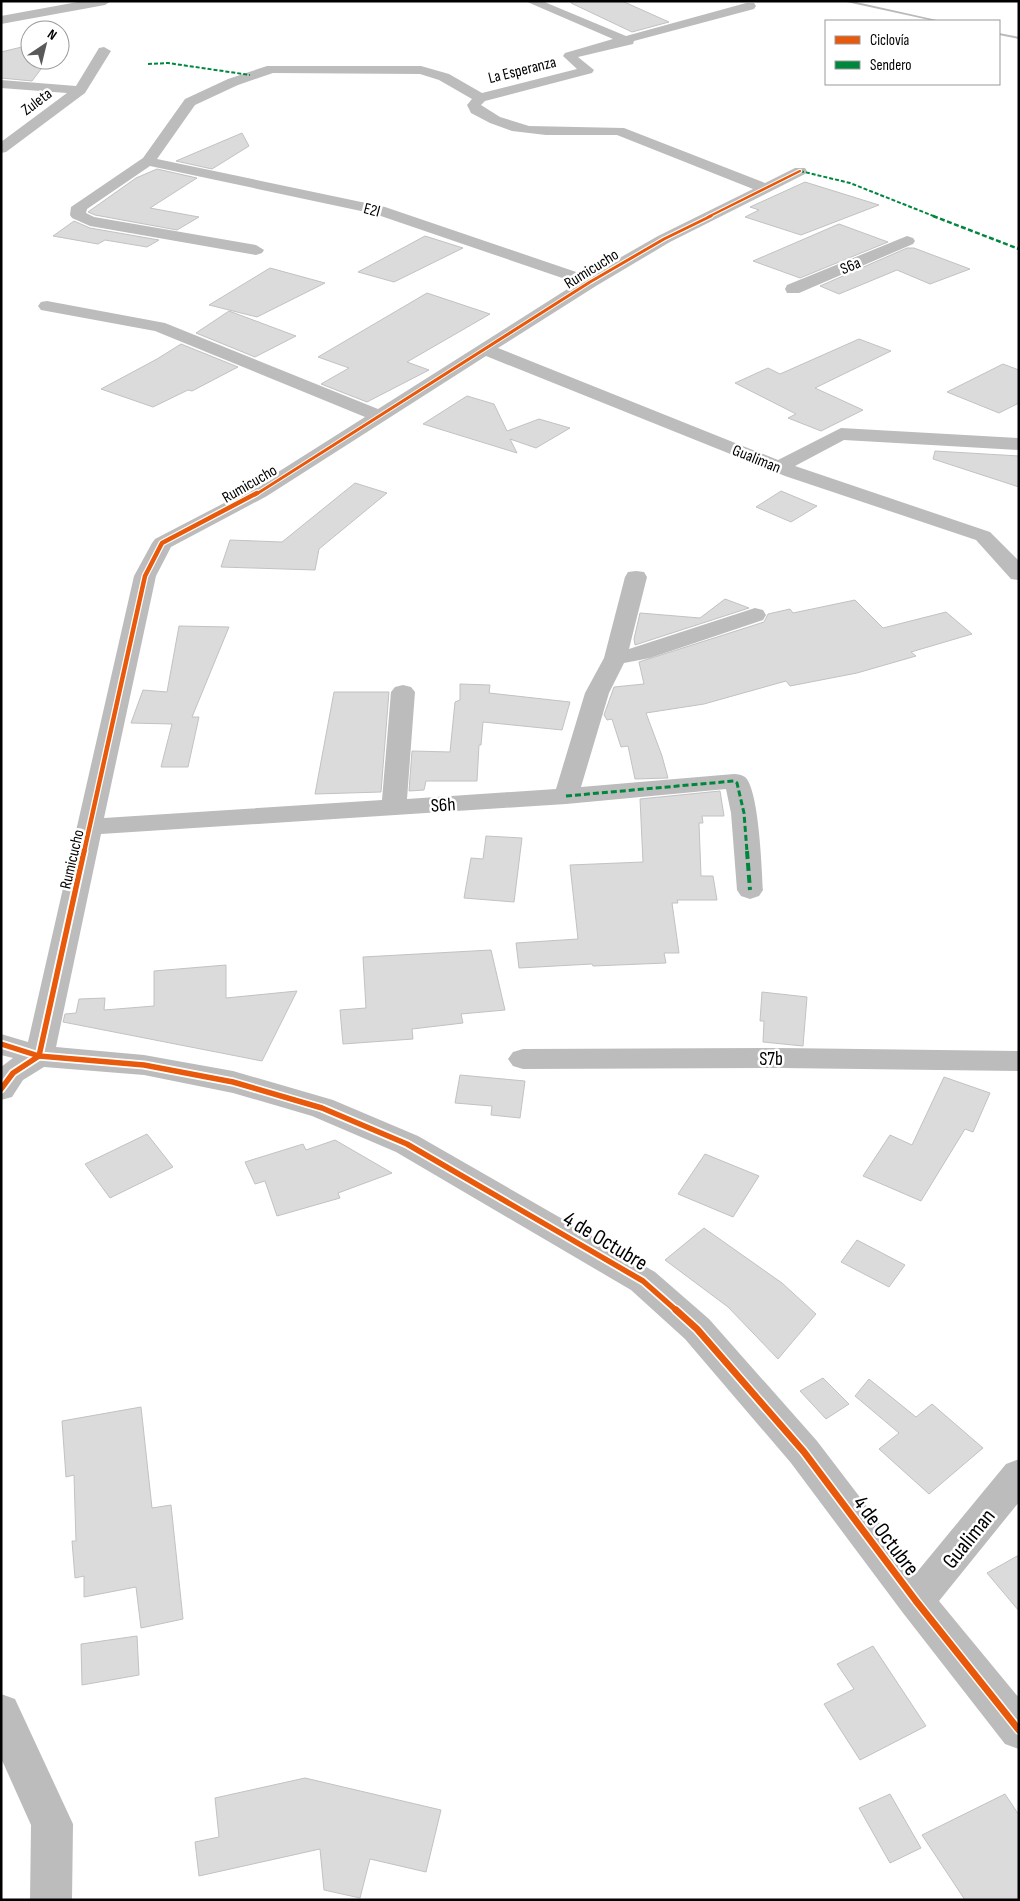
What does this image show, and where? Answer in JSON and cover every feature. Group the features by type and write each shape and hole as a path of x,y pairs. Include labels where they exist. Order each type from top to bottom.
{"street":[{"path":"1,20 105,1"},
{"path":"531,1 628,41"},
{"name":"La Esperanza","path":"256,250 90,221 78,215 79,208 148,160 190,102 255,73 272,69 421,70 444,77 480,98 587,70 586,67 570,56 750,6"},
{"name":"Zuleta","path":"1,149 80,90 104,52"},
{"path":"1,84 80,90"},
{"path":"480,98 474,105 476,110 497,122 530,130 555,133 593,130 619,131 765,188"},
{"path":"1,128 24,132"},
{"name":"E2l","path":"148,160 379,210 590,282"},
{"name":"Rumicucho","path":"39,1056 91,828 145,576 162,543 260,492 486,350 590,282 664,239 800,171"},
{"name":"S6a","path":"793,289 907,241"},
{"path":"46,306 159,327 380,416"},
{"name":"Gualiman","path":"486,350 779,467 983,536 1018,571"},
{"path":"779,467 841,434 1019,444"},
{"path":"566,796 597,693 615,658 636,578"},
{"path":"615,658 642,653 755,615"},
{"path":"394,807 403,692"},
{"name":"S6h","path":"91,828 566,796 734,781 738,785 744,813 750,890"},
{"name":"4 de Octubre","path":"1,1044 39,1056 144,1065 233,1082 322,1108 407,1144 643,1280 697,1329 804,1452 916,1601 1019,1730"},
{"path":"1,1089 13,1073 39,1056"},
{"name":"S7b","path":"523,1058 781,1058 1019,1062"},
{"name":"Gualiman","path":"916,1601 1019,1475"},
{"path":"1,1713 52,1824 51,1900"}],"building":[{"path":"571,1 622,1 669,22 632,32 571,3"},
{"path":"20,47 20,70 40,70 32,81 1,78 1,52"},
{"path":"242,133 249,146 212,169 176,161"},
{"path":"157,169 197,178 150,208 199,217 177,230 95,215 88,212 136,178"},
{"path":"805,182 879,205 801,235 745,217 759,210 750,207"},
{"path":"74,221 90,228 159,240 147,247 105,240 98,244 53,236"},
{"path":"839,224 888,242 800,278 753,261"},
{"path":"425,236 463,248 394,282 358,272"},
{"path":"907,248 914,248 970,269 930,284 897,270 839,294 820,286"},
{"path":"270,268 325,283 257,317 209,305"},
{"path":"427,293 490,314 407,362 429,370 367,402 321,384 349,368 318,357"},
{"path":"229,311 296,336 255,357 196,333"},
{"path":"859,339 891,351 815,388 863,410 821,431 788,418 796,414 735,383 768,368 780,374"},
{"path":"181,344 238,367 192,391 188,390 153,407 101,389 157,359"},
{"path":"1003,364 1019,370 1019,403 999,413 947,392"},
{"path":"467,396 494,404 507,431 539,419 570,428 536,448 510,439 517,453 423,424"},
{"path":"935,451 1019,456 1019,487 933,459"},
{"path":"355,483 387,493 319,549 315,570 221,567 230,540 282,542"},
{"path":"781,491 817,506 791,522 756,507"},
{"path":"725,599 749,608 635,645 634,639 640,613 700,618"},
{"path":"855,600 883,628 946,612 972,634 911,652 916,656 857,673 790,686 786,681 704,704 646,713 668,778 635,779 628,746 621,747 612,719 607,720 604,715 614,687 644,684 639,662 764,622 768,614 790,609 793,613"},
{"path":"179,626 229,627 192,717 199,717 188,767 161,767 172,724 131,723 143,690 167,692"},
{"path":"460,684 490,685 489,693 570,702 562,730 483,722 481,745 479,745 477,781 426,781 424,790 409,791 412,751 450,752 455,702 460,700"},
{"path":"334,692 389,692 381,792 315,794"},
{"path":"720,791 724,816 702,816 703,823 699,823 701,876 713,876 717,900 677,900 678,903 672,903 679,953 664,953 666,963 593,966 592,964 519,968 516,943 578,939 570,865 643,862 640,799"},
{"path":"486,836 522,838 514,902 464,898 471,858 483,859"},
{"path":"491,950 505,1010 461,1014 463,1023 412,1029 413,1039 343,1044 340,1010 366,1008 363,957"},
{"path":"226,965 226,998 297,991 262,1061 63,1022 65,1014 76,1013 79,999 105,998 104,1010 154,1006 154,971"},
{"path":"762,992 807,997 803,1046 763,1042 764,1021 760,1021"},
{"path":"460,1075 525,1081 520,1118 491,1115 492,1106 455,1103"},
{"path":"944,1077 990,1093 973,1132 965,1129 921,1201 863,1176 890,1135 912,1145"},
{"path":"147,1134 173,1167 110,1198 85,1164"},
{"path":"335,1140 392,1173 338,1193 340,1198 277,1216 265,1181 255,1184 245,1162 303,1144 306,1150"},
{"path":"705,1154 759,1176 733,1217 678,1194"},
{"path":"704,1228 782,1283 816,1314 778,1359 728,1307 665,1260"},
{"path":"857,1240 905,1265 889,1287 841,1262"},
{"path":"823,1378 849,1404 826,1419 800,1391"},
{"path":"869,1379 916,1417 932,1404 983,1448 929,1494 879,1449 899,1433 855,1396"},
{"path":"141,1407 152,1508 171,1505 183,1619 141,1628 136,1587 84,1597 84,1576 75,1578 72,1541 76,1541 74,1475 66,1477 62,1421"},
{"path":"1019,1555 1019,1611 987,1573"},
{"path":"137,1636 139,1675 82,1685 81,1644"},
{"path":"873,1646 926,1726 860,1760 824,1704 854,1689 837,1664"},
{"path":"305,1778 441,1810 426,1872 370,1859 360,1898 324,1890 320,1849 199,1876 195,1842 219,1837 215,1798"},
{"path":"890,1794 921,1848 890,1863 859,1808"},
{"path":"1005,1794 1019,1815 1019,1900 965,1900 922,1835"}],"waterway":[{"path":"844,1 934,20"},
{"path":"1000,34 1019,38"}],"marked path":[{"path":"148,64 168,63 250,75"},
{"path":"800,171 850,183 1019,249"},
{"path":"566,796 734,781 737,783 744,813 750,890"}],"cycle path":[{"path":"1,1089 13,1073 39,1056 145,576 162,543 260,492 590,282 664,239 800,171"},
{"path":"1,1044 39,1056 144,1065 233,1082 322,1108 407,1144 643,1281 697,1329 804,1452 916,1601 1019,1730"}]}
